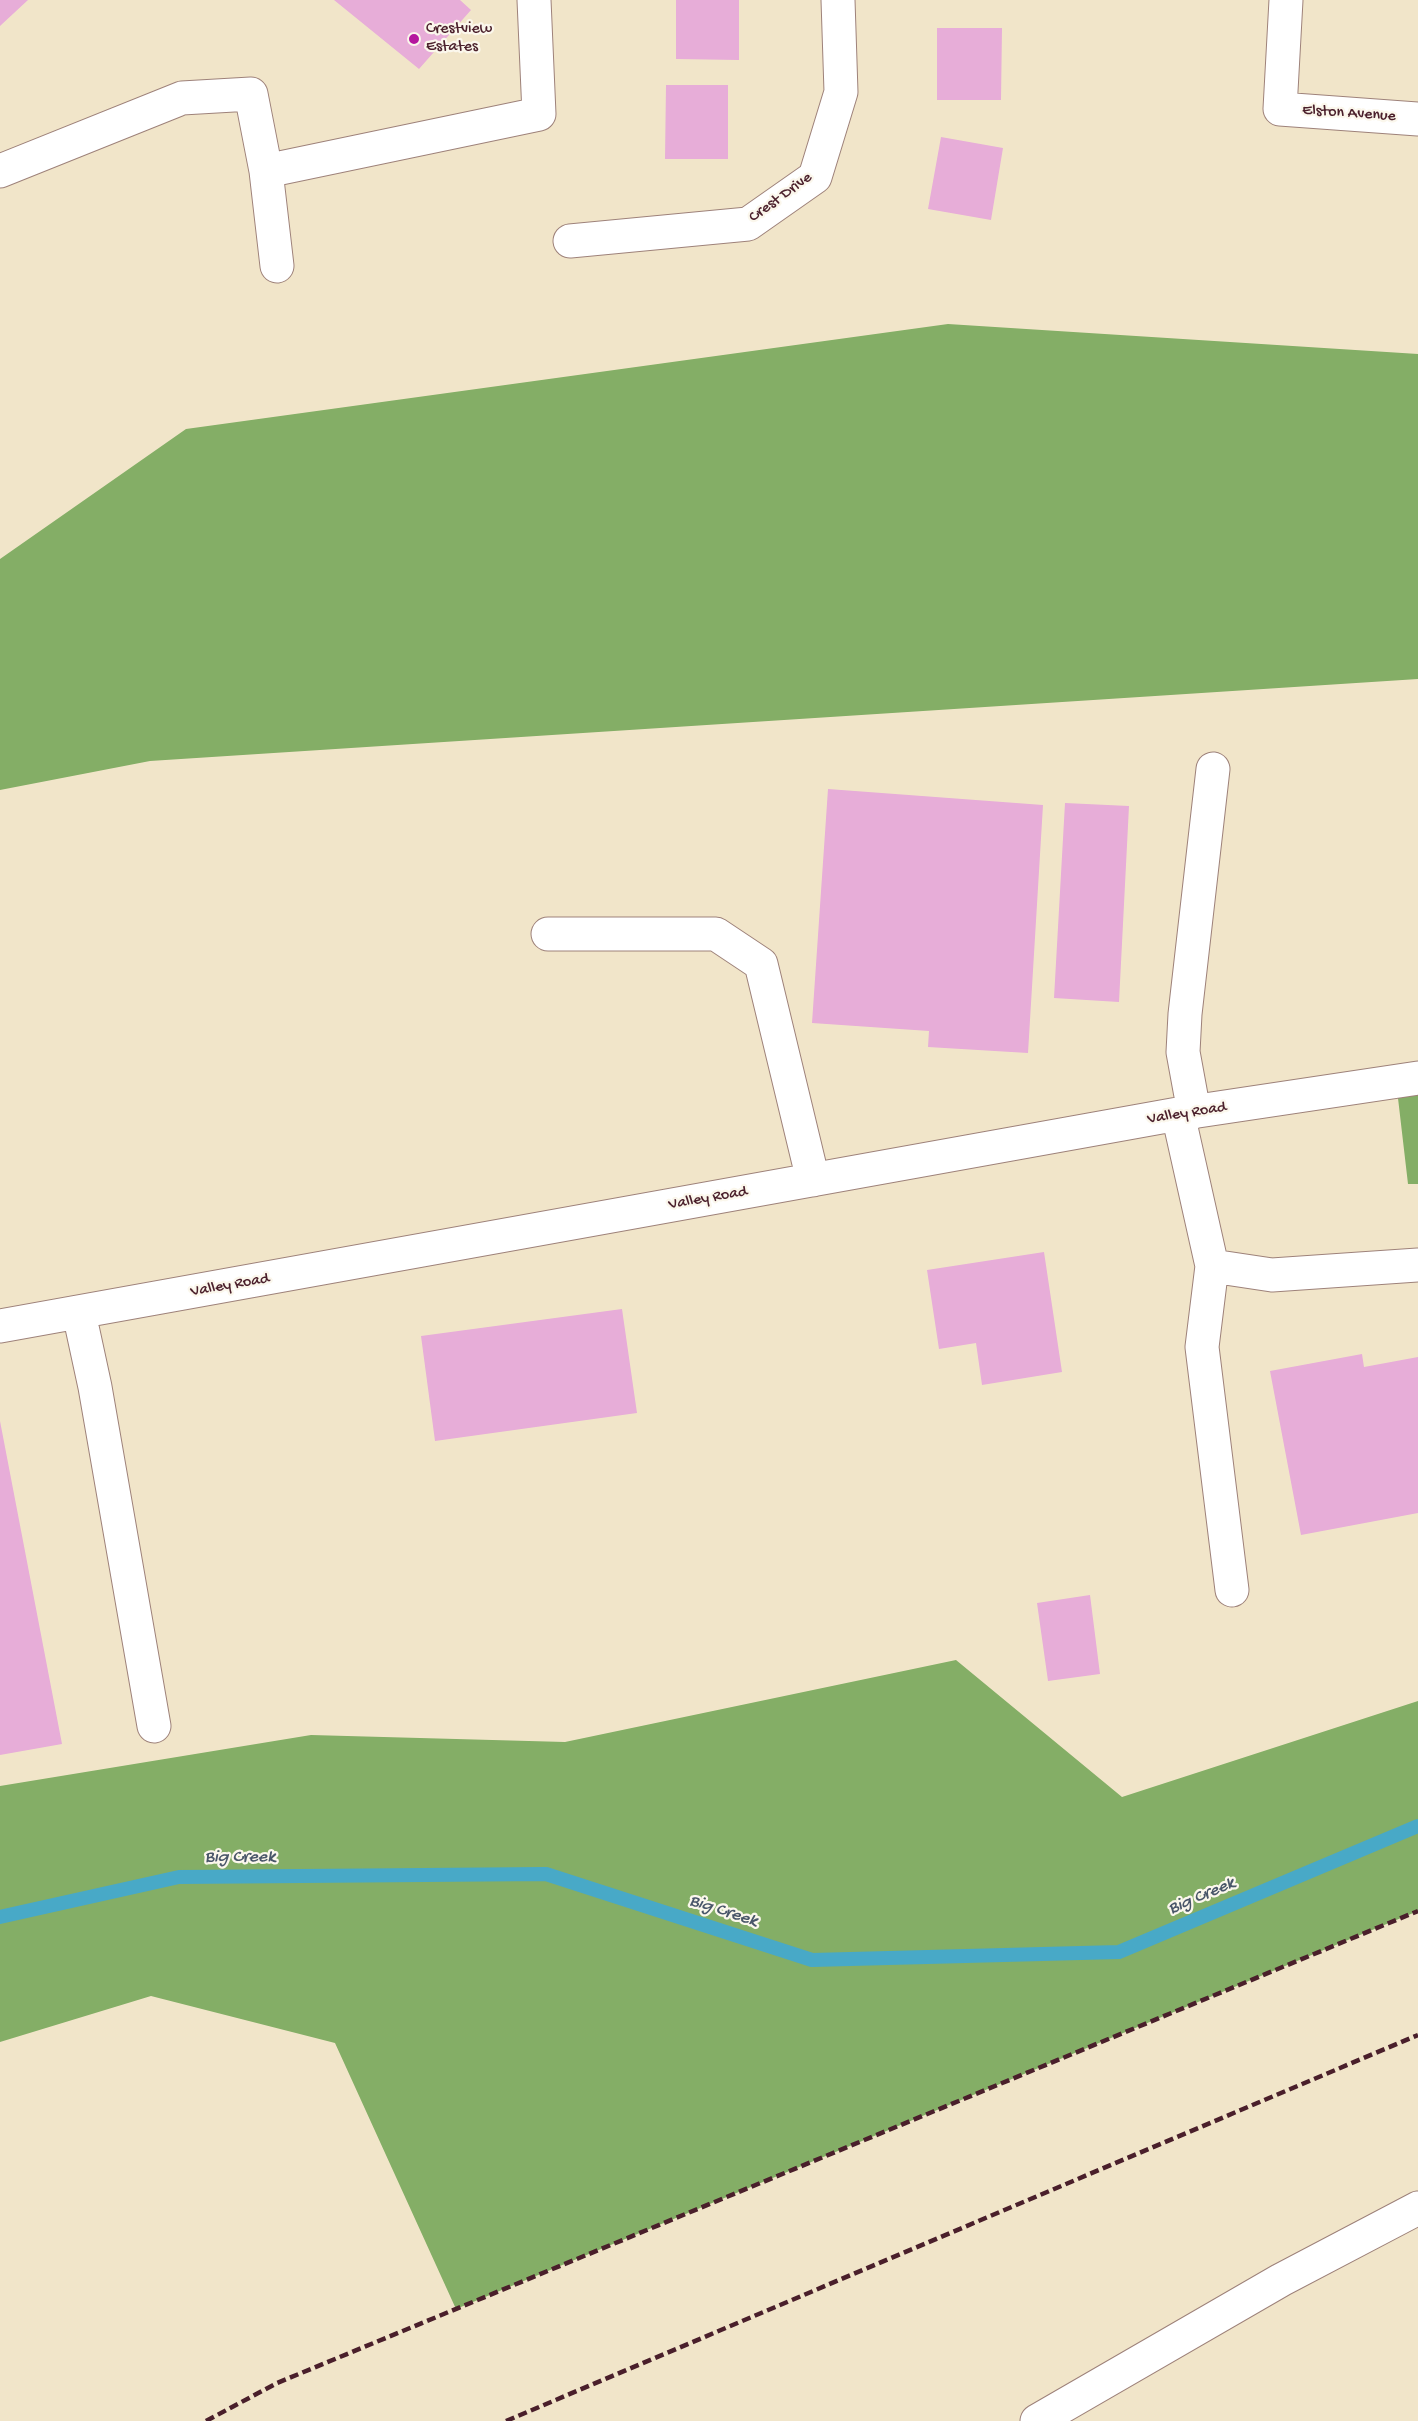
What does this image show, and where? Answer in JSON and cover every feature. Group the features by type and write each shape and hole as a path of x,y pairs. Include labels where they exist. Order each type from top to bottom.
{"street":[{"path":"266,171 539,114 534,0"},
{"name":"Crest Drive","path":"570,241 748,224 814,177 841,92 838,0"},
{"name":"Elston Avenue","path":"1286,0 1280,110 1418,119"},
{"path":"0,171 182,98 251,94 266,171 277,266"},
{"path":"1213,769 1185,1014 1183,1052 1186,1113 1212,1266 1202,1347 1232,1590"},
{"path":"548,934 716,934 761,964 813,1180"},
{"name":"Valley Road","path":"0,1326 1186,1113 1418,1078"},
{"path":"1212,1266 1272,1275 1418,1265"},
{"path":"79,1313 95,1387 154,1726"},
{"path":"1037,2421 1281,2280 1418,2208"}],"green space":[{"path":"948,324 1418,354 1418,679 150,761 0,790 0,559 186,429"},
{"path":"1418,1078 1418,1184 1408,1184 1396,1081"},
{"path":"956,1660 1122,1797 1418,1701 1418,1911 456,2309 335,2043 151,1996 0,2042 0,1786 311,1735 565,1742"}],"building":[{"path":"0,0 28,0 0,26"},
{"name":"Crestview Estates","path":"334,0 460,0 471,10 419,69"},
{"path":"676,0 739,0 739,60 676,59"},
{"path":"937,28 1002,28 1001,100 937,100"},
{"path":"666,85 728,85 728,159 665,159"},
{"path":"941,137 1003,148 991,220 928,209"},
{"path":"828,789 1043,805 1028,1053 928,1047 929,1031 812,1023"},
{"path":"1065,803 1129,806 1119,1002 1054,998"},
{"path":"1044,1252 1062,1372 982,1385 976,1343 939,1349 927,1270"},
{"path":"622,1309 637,1413 435,1441 421,1336"},
{"path":"1362,1354 1364,1367 1418,1357 1418,1513 1301,1535 1270,1371"},
{"path":"0,1421 62,1744 0,1755"},
{"path":"1090,1595 1100,1674 1048,1681 1037,1603"}],"waterway":[{"name":"Big Creek","path":"0,1917 179,1877 546,1874 812,1960 1119,1952 1418,1826"}],"railway":[{"path":"206,2421 277,2383 1418,1911"},
{"path":"506,2421 1418,2035"}],"place":[{"name":"Crestview Estates","path":"414,39"}]}
